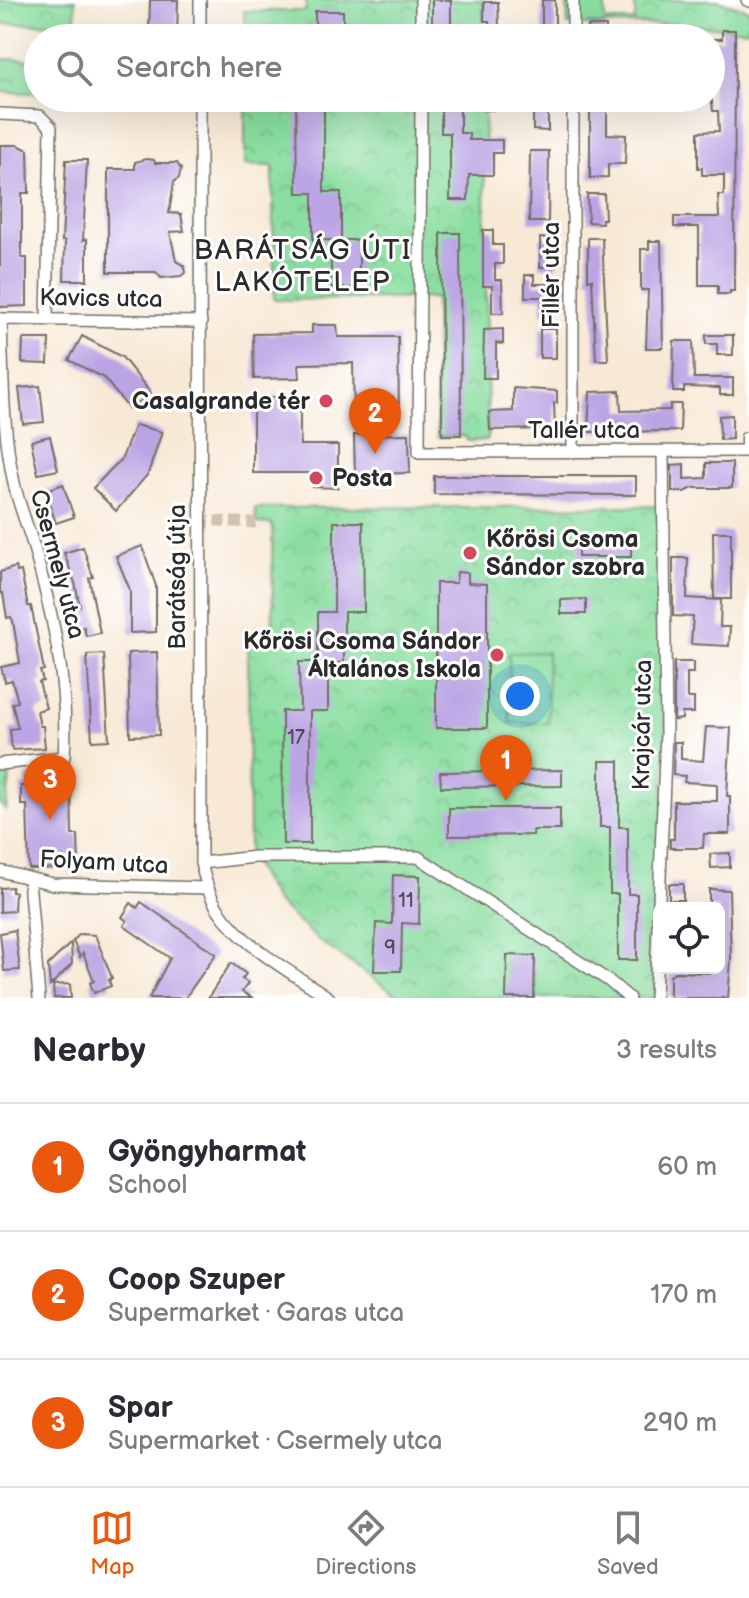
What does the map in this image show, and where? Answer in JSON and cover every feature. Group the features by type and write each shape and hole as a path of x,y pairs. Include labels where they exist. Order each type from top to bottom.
{"street":[{"path":"200,0 200,24"},
{"path":"421,0 421,24"},
{"path":"573,0 573,24"},
{"name":"Barátság útja","path":"200,112 198,505 201,863 207,888 219,910 243,937 329,998"},
{"name":"Tallér utca","path":"421,112 419,452 747,451"},
{"name":"Fillér utca","path":"573,112 573,452"},
{"path":"0,114 40,116 51,127 47,319"},
{"name":"Kavics utca","path":"0,319 201,322"},
{"name":"Csermely utca","path":"0,319 5,435 15,485 58,644 63,683 64,757 0,764"},
{"path":"745,437 747,451"},
{"name":"Krajcár utca","path":"655,998 666,733 663,452"},
{"path":"201,863 255,857 418,857 609,981 629,998"},
{"name":"Folyam utca","path":"0,871 29,880 87,887 207,888"},
{"path":"29,880 39,998"}],"green space":[{"path":"0,0 75,0 76,23 0,24"},
{"path":"306,0 483,0 483,24 244,24 244,11 306,11"},
{"path":"567,0 605,0 605,21 635,21 635,0 717,0 749,10 749,30 725,28 725,24 568,24"},
{"path":"0,59 24,60 24,93 0,92"},
{"path":"245,112 484,112 488,440 468,441 465,436 437,437 435,298 274,300 273,166 245,165"},
{"path":"663,506 666,733 659,902 653,902 655,998 401,998 318,940 275,901 249,857 248,638 273,629 272,524 256,523 255,508"},
{"path":"547,652 548,723 510,723 509,653"},
{"path":"11,768 6,811 0,804 0,769"}],"building":[{"path":"150,0 178,0 177,24 149,24"},
{"path":"432,0 451,0 451,24 432,24"},
{"path":"542,0 555,0 555,24 542,24"},
{"path":"484,2 498,2 499,24 484,21"},
{"path":"315,11 343,11 343,24 315,24"},
{"path":"725,30 735,30 734,291 730,294 718,294 718,285 699,285 699,227 674,227 674,217 719,217 718,195 724,195 724,175 702,175 702,168 698,168 698,132 719,131 718,112 725,112"},
{"path":"296,112 324,112 324,192 341,192 341,240 359,240 359,288 331,288 331,240 313,240 313,193 297,193"},
{"path":"441,112 460,112 460,133 469,133 469,140 502,140 502,153 493,153 493,175 469,175 468,200 450,200 450,133 441,133"},
{"path":"533,112 548,112 548,131 533,130"},
{"path":"590,112 607,112 607,134 626,135 625,164 608,164 608,177 590,178"},
{"path":"0,145 18,145 28,150 29,193 22,193 22,258 27,258 27,306 0,307"},
{"path":"530,151 549,151 548,222 529,222"},
{"path":"146,159 155,163 177,163 181,169 179,178 174,182 169,213 181,214 184,231 170,232 176,261 184,265 186,272 181,276 161,278 156,272 108,272 108,169 135,169 135,162"},
{"path":"66,160 87,160 83,240 87,239 87,280 64,280 65,241 62,241"},
{"path":"587,194 604,194 605,219 602,223 588,222"},
{"path":"483,230 493,230 493,245 503,245 503,264 495,264 495,280 502,280 503,313 492,313 492,286 483,286"},
{"path":"441,233 460,233 461,435 442,435"},
{"path":"540,238 555,238 556,267 540,267"},
{"path":"588,238 602,238 608,360 596,360 592,279 588,280"},
{"path":"649,241 661,241 663,348 646,348 648,290 641,290 641,249 649,249"},
{"path":"525,275 534,275 534,284 557,284 558,312 542,313 542,297 525,297"},
{"path":"312,325 337,325 338,337 398,337 399,414 354,414 353,363 299,364 300,378 254,379 253,334 312,333"},
{"path":"503,329 503,344 496,343 496,378 483,378 484,330"},
{"path":"540,329 556,329 556,358 540,358"},
{"path":"706,335 733,335 733,355 717,355 717,344 706,344"},
{"path":"82,336 122,357 151,393 129,409 104,378 69,360"},
{"path":"23,339 49,339 48,364 22,363"},
{"path":"674,341 693,341 694,378 733,378 733,395 720,395 720,388 684,387 684,392 673,392"},
{"path":"40,386 44,422 23,424 19,388"},
{"path":"513,388 557,391 555,429 490,430 489,412 513,411"},
{"path":"620,391 621,411 670,410 670,404 681,404 680,431 588,432 590,392"},
{"path":"253,397 300,397 300,445 338,445 338,488 313,487 313,473 253,473"},
{"path":"732,415 732,439 720,440 719,416"},
{"path":"135,425 162,432 148,474 116,511 93,488 122,458"},
{"path":"409,434 410,473 355,474 354,435"},
{"path":"50,436 58,470 38,474 31,441"},
{"path":"706,463 732,463 732,488 693,488 672,492 672,465 684,464 684,479 706,478"},
{"path":"434,476 636,476 636,495 434,494"},
{"path":"63,484 74,517 56,523 45,491"},
{"path":"334,522 363,522 364,612 344,612 344,663 328,663 328,711 310,711 310,844 283,844 282,711 300,711 299,662 318,662 318,612 334,612"},
{"path":"713,532 731,532 731,599 714,599"},
{"path":"578,538 631,538 631,557 578,557"},
{"path":"142,546 156,586 156,632 130,633 130,590 116,556"},
{"path":"83,547 93,577 89,578 100,633 86,636 84,627 76,629 72,608 80,606 64,553"},
{"path":"673,558 688,558 687,598 721,600 720,627 730,627 729,646 691,644 693,617 673,616"},
{"path":"16,567 17,572 21,571 28,606 31,606 44,670 40,671 43,681 39,682 46,708 37,711 40,726 43,726 45,748 12,750 10,729 18,728 12,703 18,702 12,680 5,682 1,667 20,663 13,621 11,617 7,618 3,593 0,593 0,572"},
{"path":"457,572 468,573 468,583 487,584 487,728 436,728 436,583 456,583"},
{"path":"586,599 586,614 561,614 561,600"},
{"path":"157,652 159,735 130,736 128,653"},
{"path":"104,654 109,740 92,741 87,655"},
{"path":"674,662 693,662 693,673 687,673 687,698 694,698 694,713 682,713 682,719 674,720"},
{"path":"706,727 731,728 727,796 730,796 730,834 704,834 703,848 670,848 670,839 674,839 674,801 717,801 717,784 684,782 685,776 673,775 674,742 681,742 681,759 703,761"},
{"path":"600,761 619,761 619,827 628,827 628,894 637,894 637,960 618,960 618,894 610,894 610,827 600,827"},
{"path":"562,770 562,786 441,787 440,772"},
{"path":"71,775 72,835 78,835 79,864 71,864 72,868 29,869 27,805 21,805 21,786 27,786 27,776"},
{"path":"449,808 560,808 560,830 533,830 533,835 449,836"},
{"path":"730,853 730,867 711,868 710,854"},
{"path":"393,875 420,876 419,924 402,923 401,971 374,971 376,923 392,924"},
{"path":"669,884 683,884 683,900 669,900"},
{"path":"12,887 12,892 15,892 14,911 0,912 0,888"},
{"path":"709,889 729,890 731,960 728,998 670,998 672,974 725,974 725,902 709,902"},
{"path":"141,902 216,954 185,998 149,998 170,958 124,926 127,921 122,917 131,903 137,908"},
{"path":"15,930 20,970 4,971 0,933"},
{"path":"80,934 95,935 112,978 109,980 111,986 94,993 90,983 94,981 83,953 80,957 73,941"},
{"path":"71,943 72,964 50,986 48,965"},
{"path":"507,955 535,956 534,998 506,998"},
{"path":"231,963 246,974 242,979 248,983 242,992 253,998 208,998"},
{"path":"70,984 71,998 54,998 53,985"}],"tunnel":[{"path":"198,520 256,523"}],"place":[{"name":"Casalgrande tér","path":"326,401"},
{"name":"Coop Szuper","path":"375,454"},
{"name":"Posta","path":"316,478"},
{"name":"Kőrösi Csoma Sándor szobra","path":"470,553"},
{"name":"Kőrösi Csoma Sándor Általános Iskola","path":"497,655"},
{"name":"Gyöngyharmat","path":"506,801"},
{"name":"Spar","path":"50,820"}],"district":[{"name":"BARÁTSÁG ÚTI LAKÓTELEP","path":"303,265"}]}
